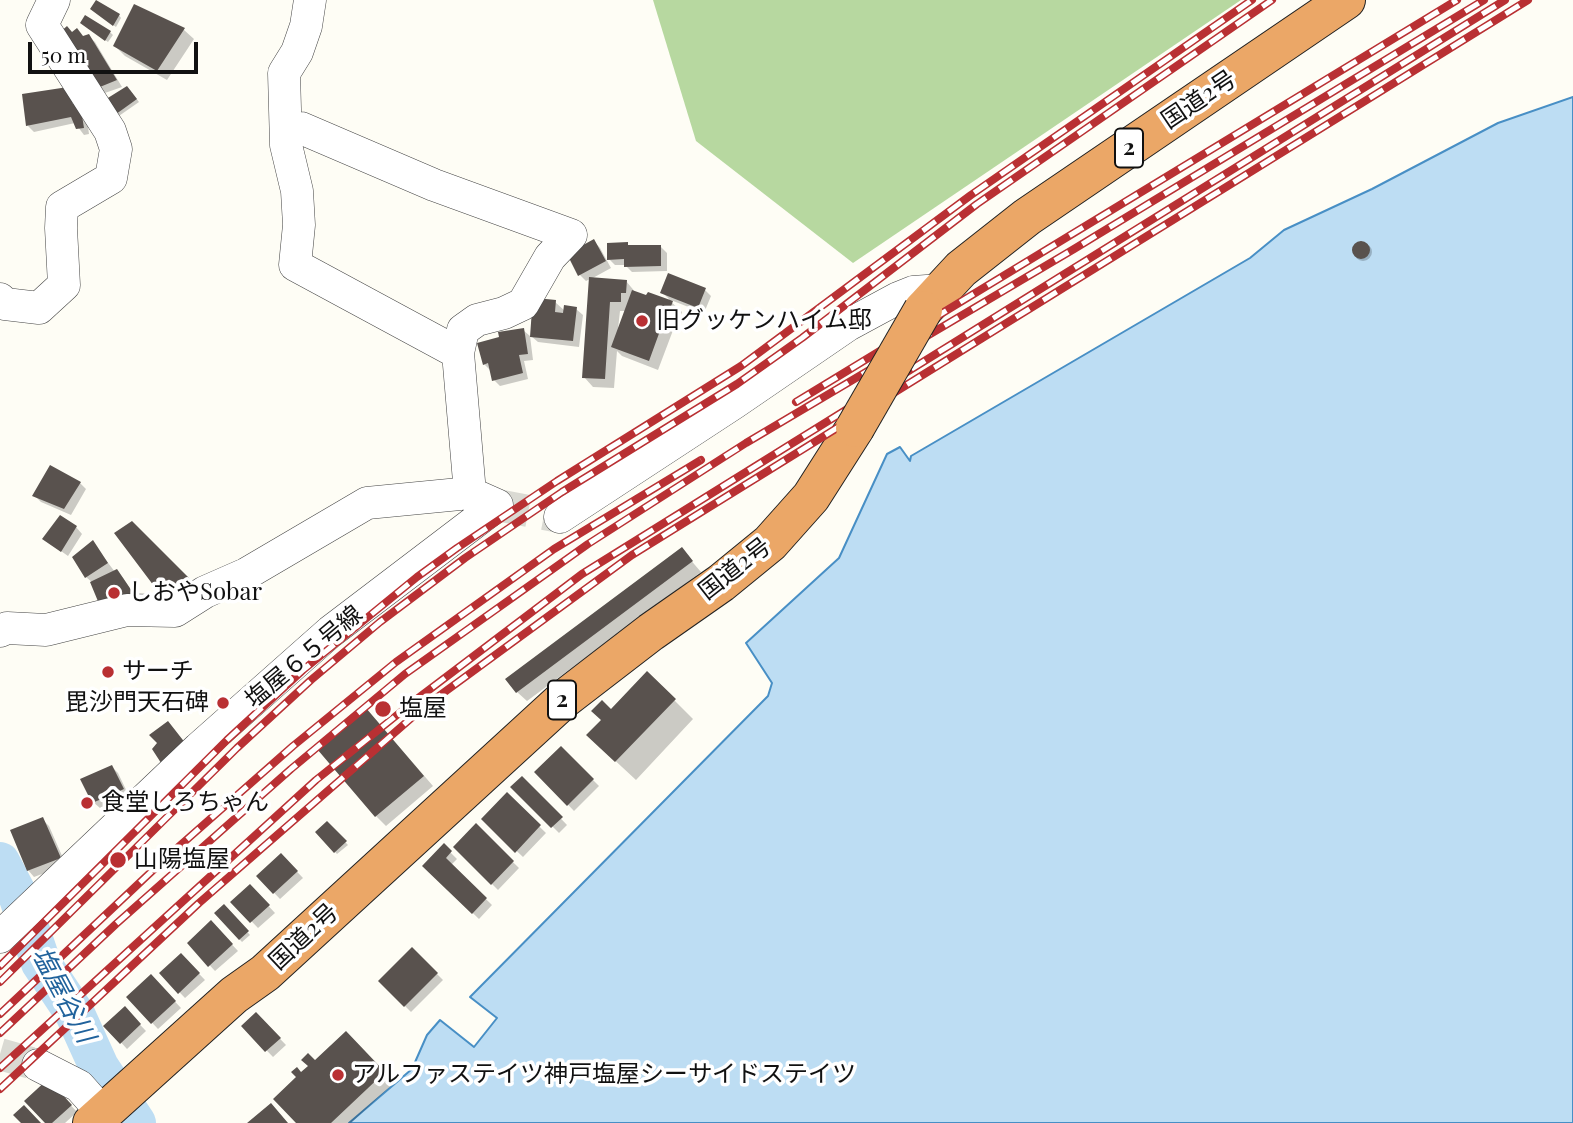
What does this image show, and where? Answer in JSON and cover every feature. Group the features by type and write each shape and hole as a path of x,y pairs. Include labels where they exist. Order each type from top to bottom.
{"highway":[{"name":"国道2号","path":"109,1107 234,995 265,973 564,699 651,632 721,583 769,544 811,498 932,300 968,262 1027,217 1346,0"}],"street":[{"path":"2,302 39,308 64,285 62,207 111,178 116,149 110,131 42,25 54,0"},
{"path":"310,0 306,26 284,73 286,145 297,191 299,225 295,265 458,353"},
{"path":"0,631 6,628 46,630 127,610 175,611 205,592 246,574 367,503 484,499 458,353 463,330 477,320 504,313 523,304 550,257 570,235 434,185 302,128"},
{"path":"561,517 848,325 905,295 932,300"},
{"name":"塩屋６５号線","path":"4,933 199,748 484,499"},
{"path":"37,1065 79,1086 109,1107"}],"green space":[{"path":"653,0 1241,0 853,263 696,141"}],"water":[{"path":"1573,97 1573,1123 349,1123 412,1069 427,1035 440,1020 474,1047 497,1018 470,997 768,696 772,683 746,643 839,558 887,454 900,447 910,461 911,456 1250,258 1284,230 1372,189 1498,123"}],"building":[{"path":"96,0 120,14 113,26 90,9"},
{"path":"134,4 185,28 157,71 113,46"},
{"path":"85,15 111,31 105,41 80,23"},
{"path":"67,26 72,32 77,28 83,36 89,34 117,80 95,89 58,34"},
{"path":"127,86 137,99 112,117 103,101"},
{"path":"68,87 73,104 80,103 84,128 76,129 71,117 26,126 22,94"},
{"path":"594,239 606,261 578,276 567,254"},
{"path":"1357,241 1365,241 1370,250 1368,257 1357,259 1352,254 1352,246"},
{"path":"628,242 628,245 661,245 661,266 624,267 624,259 607,260 607,243"},
{"path":"668,273 706,288 698,308 660,293"},
{"path":"589,277 627,280 626,293 621,293 621,302 610,302 605,379 582,378"},
{"path":"632,290 646,295 648,292 673,301 649,361 611,347"},
{"path":"536,298 556,300 555,312 563,313 564,305 577,307 573,341 530,337 532,309"},
{"path":"524,328 528,354 519,355 523,373 492,381 488,363 483,365 477,343 499,337 498,332"},
{"path":"50,465 81,482 64,509 32,496"},
{"path":"60,515 77,526 61,552 42,539"},
{"path":"132,521 197,586 166,602 114,533"},
{"path":"93,540 108,563 85,578 72,557"},
{"path":"682,547 693,561 516,693 505,679"},
{"path":"117,569 138,600 102,611 90,582"},
{"path":"647,671 676,699 615,762 586,735 601,720 591,711 602,700 611,709"},
{"path":"366,708 424,776 375,817 317,749"},
{"path":"168,721 186,744 163,766 152,749 157,743 149,735"},
{"path":"561,746 594,779 567,806 534,772"},
{"path":"112,765 124,789 111,795 115,800 107,805 104,798 92,803 80,779"},
{"path":"522,776 563,817 551,828 510,787"},
{"path":"507,792 541,825 515,853 481,819"},
{"path":"43,817 61,858 27,871 10,830"},
{"path":"327,821 347,841 334,853 315,832"},
{"path":"476,823 514,861 491,885 453,847"},
{"path":"444,843 452,851 446,858 487,898 472,914 422,866"},
{"path":"281,853 298,871 273,894 256,876"},
{"path":"250,884 270,905 250,923 230,902"},
{"path":"224,904 249,931 239,940 214,913"},
{"path":"211,920 233,944 208,967 187,943"},
{"path":"412,947 438,973 404,1007 378,981"},
{"path":"181,953 200,973 178,994 159,973"},
{"path":"151,974 176,1001 151,1024 126,997"},
{"path":"125,1006 141,1024 120,1044 103,1026"},
{"path":"256,1012 281,1038 265,1052 241,1026"},
{"name":"アルファステイツ神戸塩屋シーサイドステイツ","path":"346,1031 385,1072 331,1123 296,1123 273,1099 296,1077 291,1072 297,1067 301,1072 308,1066 301,1060 308,1053 315,1060"},
{"path":"48,1079 72,1105 52,1123 45,1123 24,1101"},
{"path":"271,1103 288,1123 247,1123"},
{"path":"24,1105 41,1123 21,1123 13,1115"}],"waterway":[{"name":"塩屋谷川","path":"0,862 19,898 41,963 75,1014 99,1067 136,1123"}],"tunnel":[{"path":"497,505 560,517"},
{"path":"0,1054 38,1065"}],"railway":[{"path":"0,966 227,740 303,670 417,577 557,481 741,366 971,195 1252,0"},
{"path":"0,982 237,748 380,622 465,558 562,492 737,384 802,338 977,204 1272,0"},
{"path":"796,402 1457,0"},
{"path":"0,1033 116,924 291,769 405,674 588,544 746,443 1074,249 1484,0"},
{"path":"0,1068 316,780 417,699 582,574 1505,0"},
{"path":"0,1089 199,903 424,707 632,555 1528,0"},
{"path":"0,1014 167,857 293,746 396,662 554,549 701,460"}],"place":[{"name":"旧グッケンハイム邸","path":"642,321"},
{"name":"しおやSobar","path":"114,593"},
{"name":"サーチ","path":"108,672"},
{"name":"毘沙門天石碑","path":"223,703"},
{"name":"塩屋","path":"383,709"},
{"name":"食堂しろちゃん","path":"87,803"},
{"name":"山陽塩屋","path":"118,860"},
{"name":"アルファステイツ神戸塩屋シーサイドステイツ","path":"338,1075"}]}
